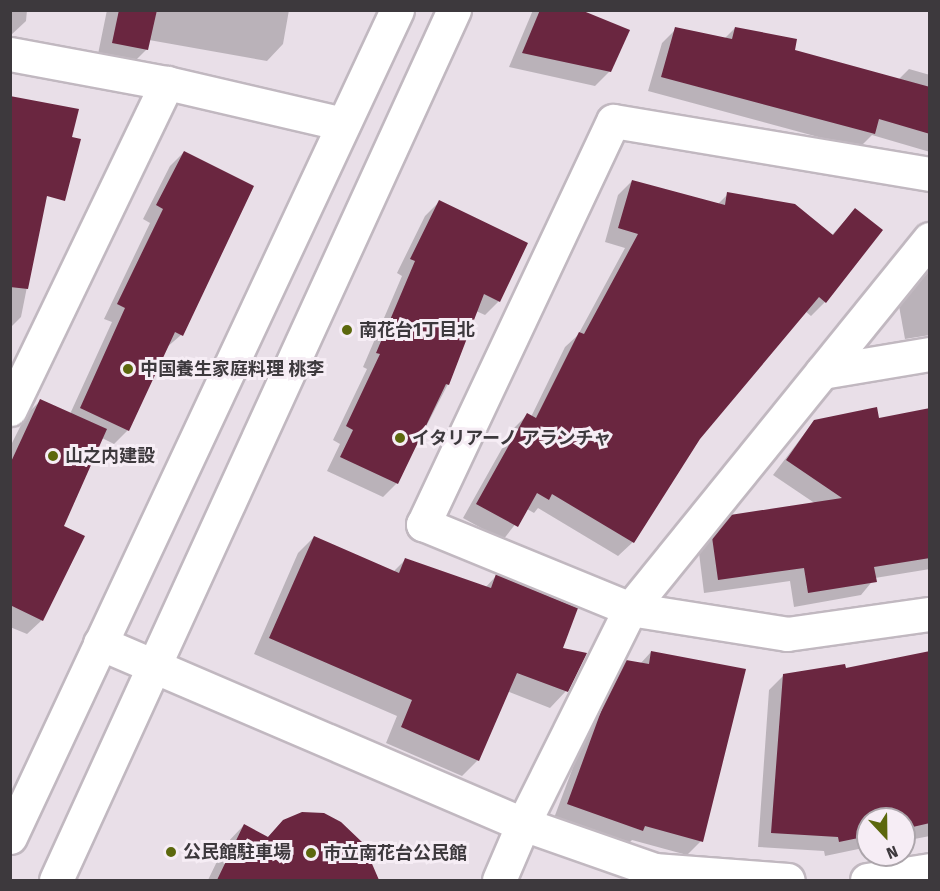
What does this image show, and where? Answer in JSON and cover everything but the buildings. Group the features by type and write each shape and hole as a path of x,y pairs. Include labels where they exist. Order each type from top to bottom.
{"street":[{"path":"10,837 397,10"},
{"path":"56,880 454,10"},
{"path":"10,54 167,83 343,124"},
{"path":"10,409 20,368 167,83"},
{"path":"930,174 613,121 423,525 630,609 787,634 930,614"},
{"path":"499,880 522,824 630,609 930,239"},
{"path":"822,372 930,354"},
{"path":"100,643 522,824 654,870 788,880"},
{"path":"867,880 930,870"}],"place":[{"name":"南花台1丁目北","path":"347,330"},
{"name":"中国養生家庭料理 桃李","path":"128,369"},
{"name":"イタリアーノ アランチャ","path":"400,438"},
{"name":"山之内建設","path":"53,456"},
{"name":"公民館駐車場","path":"171,852"},
{"name":"市立南花台公民館","path":"311,853"}]}
